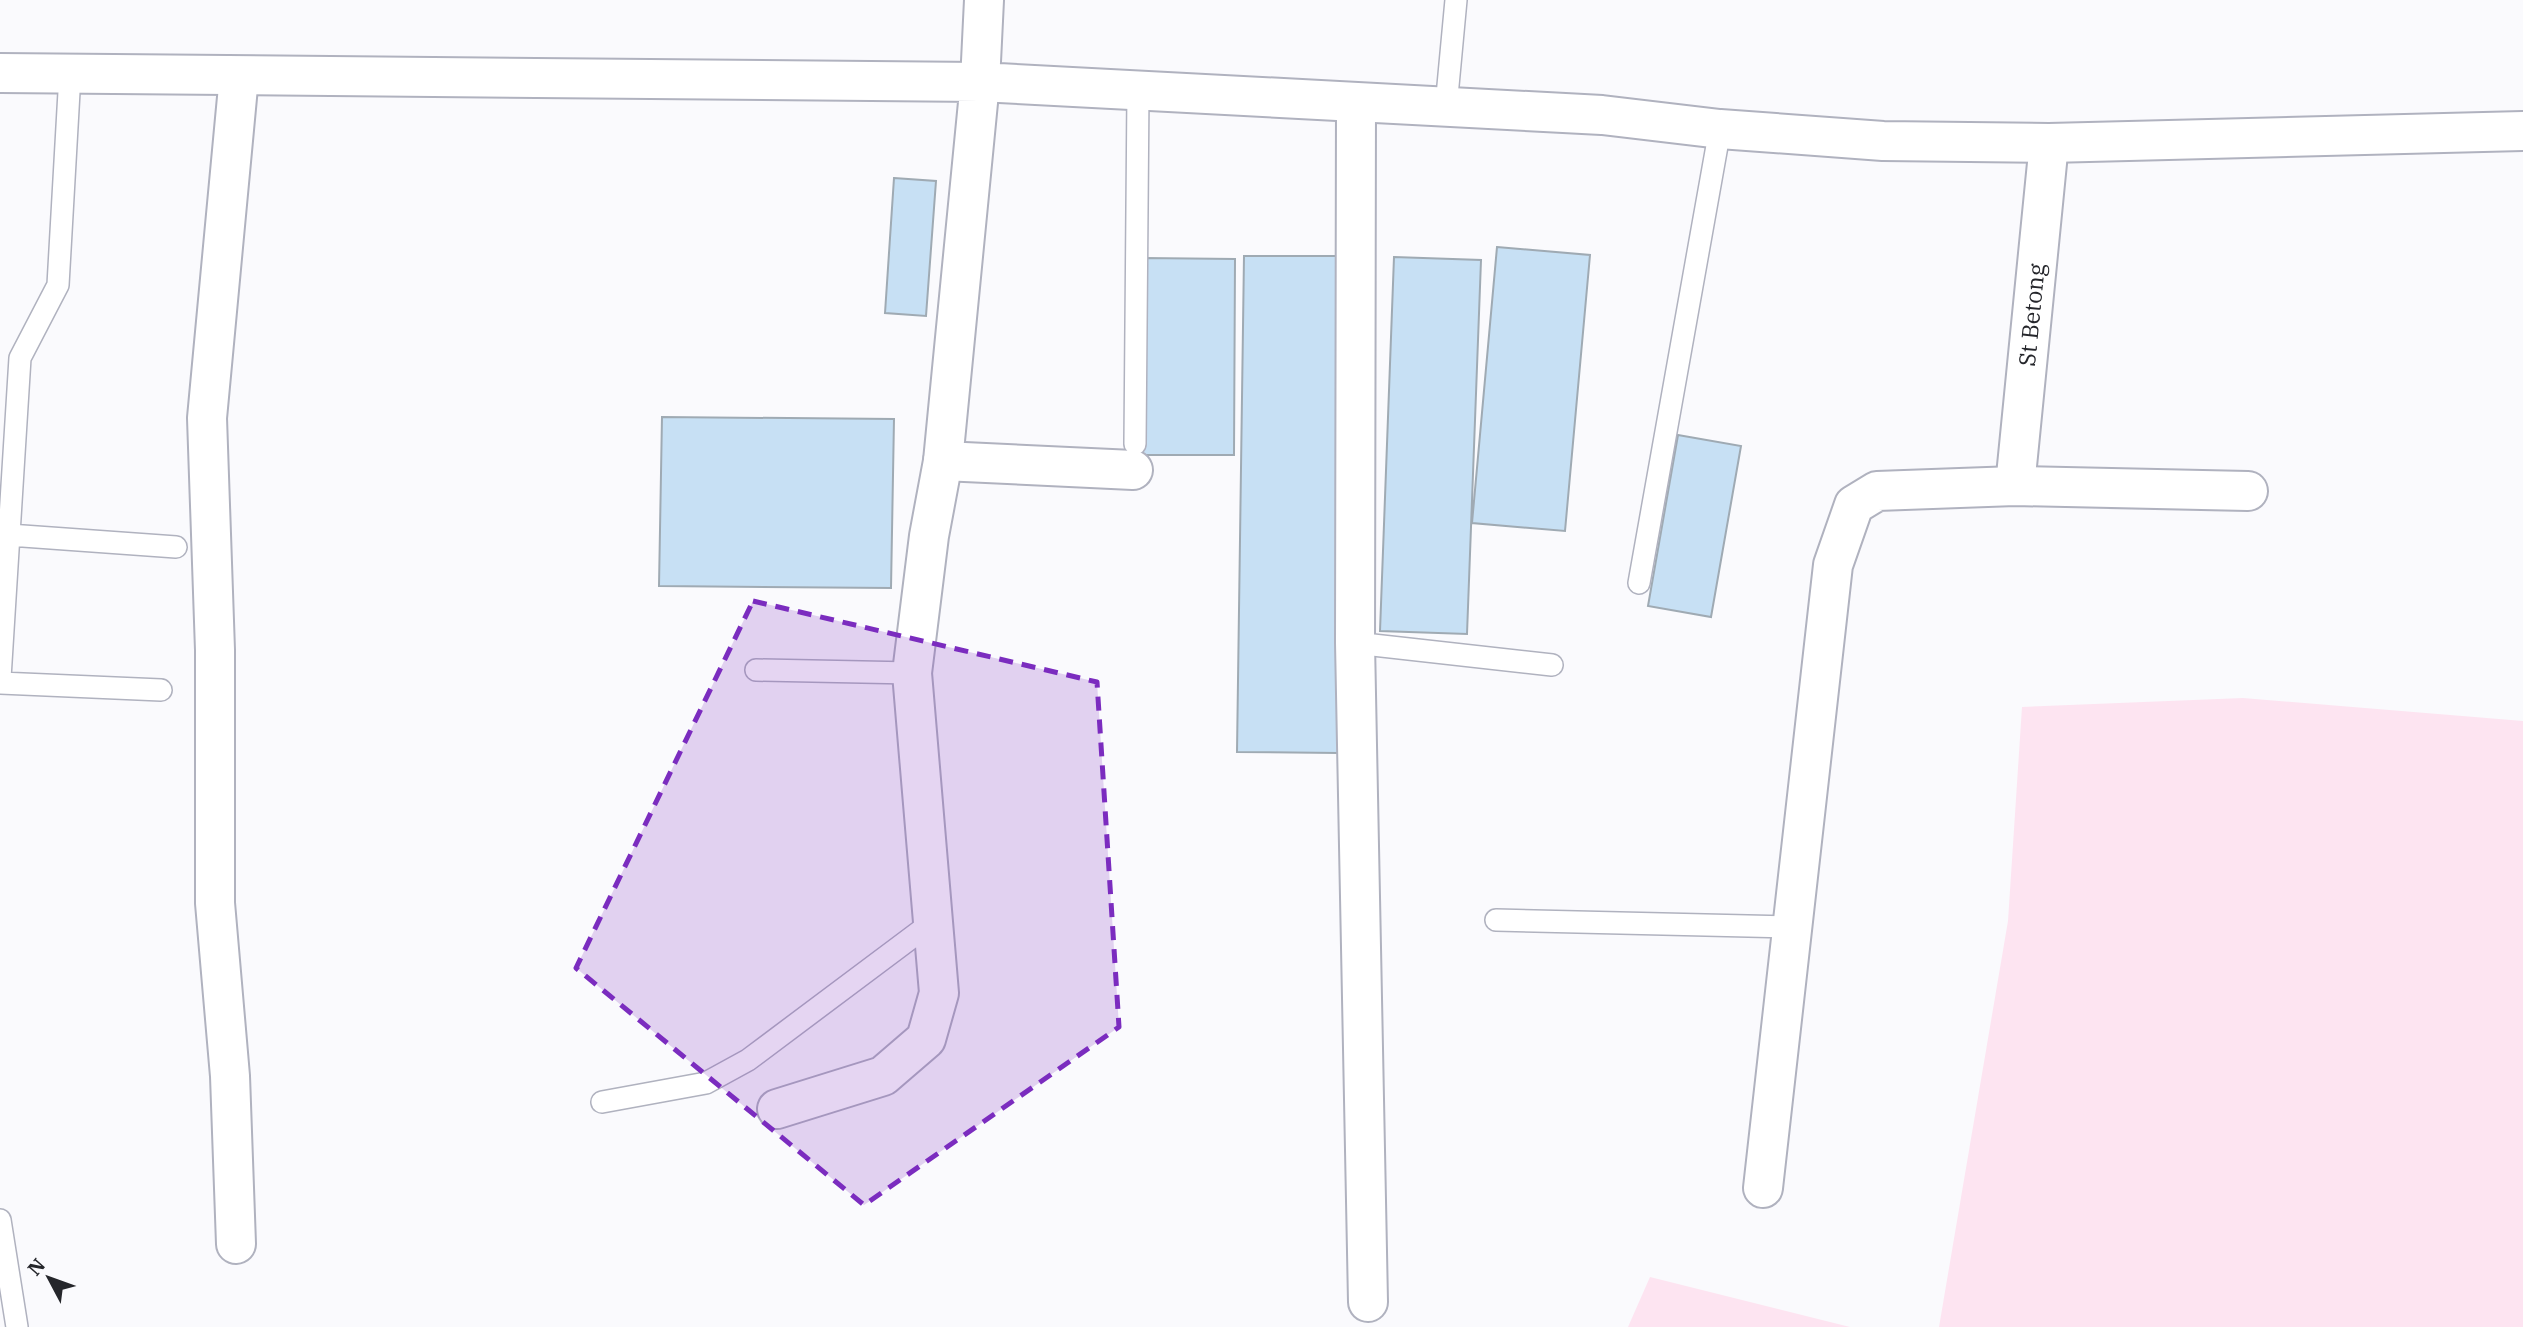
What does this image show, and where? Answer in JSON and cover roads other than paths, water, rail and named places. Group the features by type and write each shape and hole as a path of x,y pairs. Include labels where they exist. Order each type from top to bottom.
{"street":[{"path":"777,1109 883,1076 926,1039 939,993 935,920 912,673 929,536 943,461 980,82 984,0"},
{"path":"0,73 980,82 1602,115 1720,129 1883,141 2049,143 2523,131"},
{"path":"236,1244 230,1076 215,903 215,650 207,418 239,76"},
{"path":"1356,103 1354,643 1368,1302"},
{"name":"St Betong","path":"2015,486 2049,143"},
{"path":"943,461 1134,457"},
{"path":"1763,1188 1833,565 1854,505 1877,491 2015,486 2248,491"}],"lane":[{"path":"1446,107 1456,0"},
{"path":"70,74 58,285 20,358 0,681 161,690"},
{"path":"1134,457 1138,90"},
{"path":"1639,583 1720,129"},
{"path":"9,535 176,547"},
{"path":"1354,643 1552,665"},
{"path":"757,670 912,673"},
{"path":"602,1101 706,1083 748,1060 935,920"},
{"path":"1496,920 1792,927"},
{"path":"0,1220 17,1327"}]}
